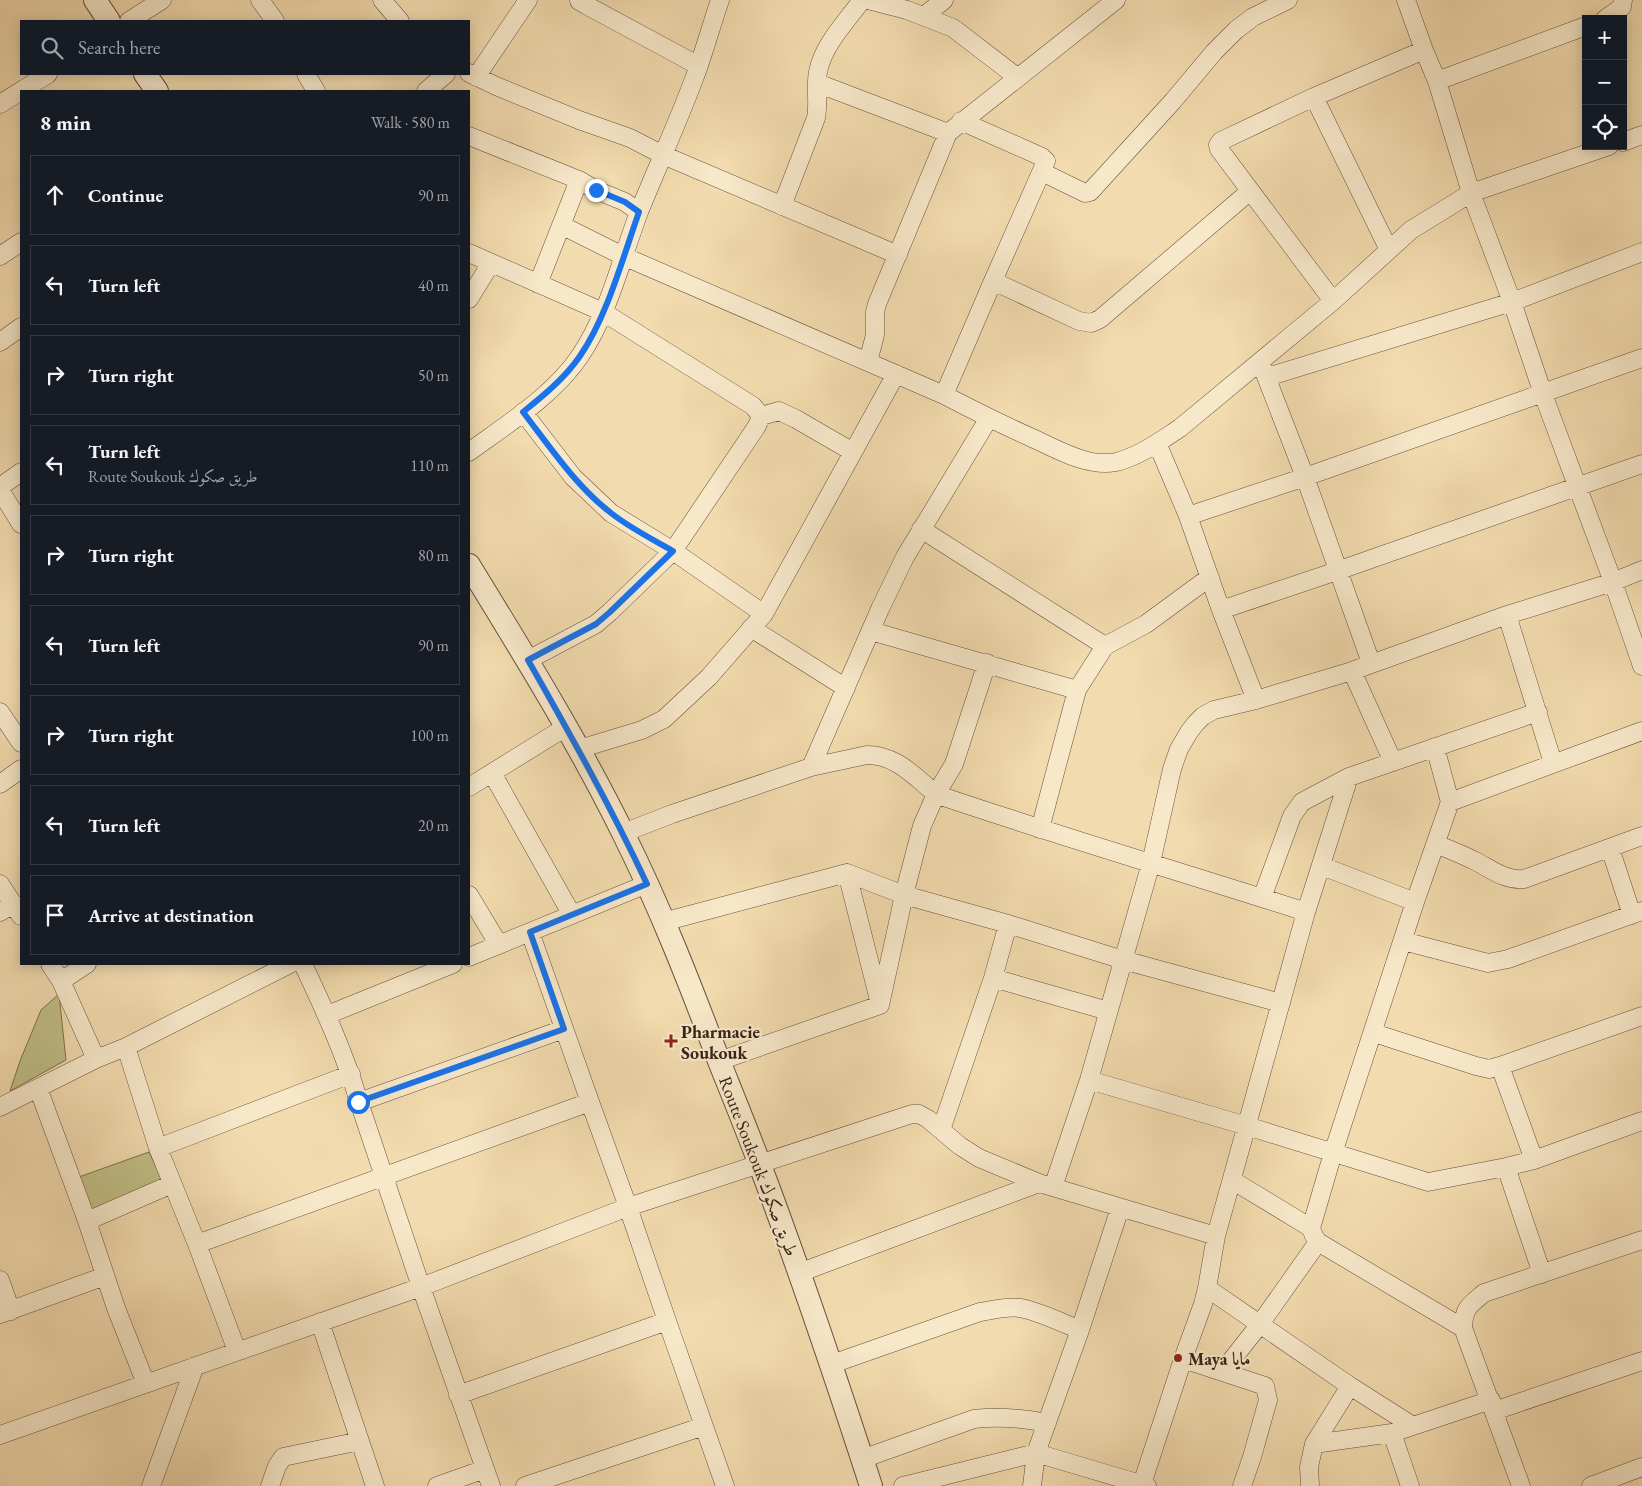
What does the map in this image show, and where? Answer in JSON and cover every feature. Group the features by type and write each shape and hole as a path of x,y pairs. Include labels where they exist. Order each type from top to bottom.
{"street":[{"path":"95,0 108,20"},
{"path":"131,20 162,0"},
{"path":"260,0 274,20"},
{"path":"528,0 473,75 579,120 630,138 663,155 898,255"},
{"path":"580,0 579,2 699,66"},
{"path":"470,451 523,412 562,378 580,356 603,312 639,212 699,66 720,0"},
{"path":"782,206 816,118 818,106 817,73 826,48 862,0"},
{"path":"868,0 897,7 953,28 1017,77"},
{"path":"924,16 944,0"},
{"path":"1042,172 1085,193 1090,192 1236,30 1253,17 1288,0"},
{"path":"1406,0 1437,81 1472,193 1543,394 1642,666"},
{"path":"1611,15 1622,7 1623,0"},
{"path":"388,3 399,20"},
{"path":"868,362 875,336 874,312 948,133 1105,3"},
{"path":"1437,81 1582,27"},
{"path":"1333,301 1219,150 1219,143 1314,96 1424,50"},
{"path":"22,90 46,75"},
{"path":"146,75 156,90"},
{"path":"307,75 315,90"},
{"path":"427,90 445,75"},
{"path":"818,83 948,133"},
{"path":"0,104 20,92"},
{"path":"1314,96 1389,250"},
{"path":"944,395 1046,161 1042,157 962,121"},
{"path":"1627,141 1642,135"},
{"path":"470,136 579,180 596,190 625,202 639,212"},
{"path":"562,225 623,256 944,395 989,418 1072,455 1100,463 1115,462 1134,456 1157,443 1264,369 1333,301 1411,230 1472,193 1597,150"},
{"path":"538,284 579,180"},
{"path":"993,281 1079,321 1090,323 1100,319 1250,192"},
{"path":"0,256 20,243"},
{"path":"1264,369 1512,302 1642,252"},
{"path":"470,254 603,312 753,406 761,416"},
{"path":"470,297 491,263"},
{"path":"0,342 20,328"},
{"path":"1188,516 1305,477 1642,358"},
{"path":"1264,369 1305,477 1371,663"},
{"path":"579,749 642,730 664,719 709,676 764,614 896,374"},
{"path":"523,412 573,477 598,502 624,522 673,551 764,614"},
{"path":"761,416 779,412 796,419 853,452"},
{"path":"528,660 596,624 673,551 757,426 761,416"},
{"path":"811,766 905,557 989,418"},
{"path":"1157,443 1188,516 1221,610 1256,700"},
{"path":"1221,610 1642,464"},
{"path":"20,473 0,488 20,522"},
{"path":"921,529 1106,646"},
{"name":"Route Soukouk طريق صكوك","path":"470,567 528,660 579,749 623,833 647,884 700,1008 760,1163 832,1364 871,1486"},
{"path":"799,1272 1046,1185 1089,1080 1151,862 1172,769 1179,749 1189,732 1203,716 1214,710 1256,700 1352,671 1507,615 1613,582 1642,570"},
{"path":"1040,829 1077,690 1106,646 1146,624 1210,577"},
{"path":"1507,615 1553,763"},
{"path":"751,628 846,688"},
{"path":"871,630 1077,690"},
{"path":"880,1005 904,895 922,826 936,794 954,764 987,663"},
{"path":"1352,671 1393,762"},
{"path":"0,712 20,742"},
{"path":"1262,898 1292,816 1302,802 1348,777 1538,712"},
{"path":"470,786 566,727"},
{"path":"1450,802 1642,731"},
{"path":"1223,1372 1260,1324 1314,1235 1333,1153 1374,1033 1415,902 1450,802 1435,747"},
{"path":"623,833 811,766 874,755 898,763 936,794 1040,829 1151,862 1306,912"},
{"path":"0,784 20,770"},
{"path":"492,773 572,915"},
{"path":"903,1486 1036,1453 1144,1485 1183,1359 1208,1288 1216,1236 1306,912 1322,866 1348,777"},
{"path":"1436,844 1474,860 1499,874 1516,879 1524,879 1642,836"},
{"path":"1403,940 1488,963 1508,959 1637,913 1610,848"},
{"path":"1322,866 1415,902"},
{"path":"847,873 880,1005"},
{"path":"663,922 847,873 904,895 1008,924 1123,960 1281,1003"},
{"path":"0,884 12,911"},
{"path":"470,957 647,884"},
{"path":"470,897 499,945"},
{"path":"941,1130 993,978 1008,924"},
{"path":"530,932 725,1486"},
{"path":"51,965 61,981 96,1059"},
{"path":"61,981 85,965"},
{"path":"0,1107 96,1059 126,1047 288,965"},
{"path":"303,965 327,1015 351,1074 358,1102 491,1486"},
{"path":"327,1015 446,965"},
{"path":"993,978 1108,1011"},
{"path":"719,1061 880,1005"},
{"path":"1374,1033 1489,1069 1642,1016"},
{"path":"358,1102 564,1029"},
{"path":"126,1047 158,1148 197,1244 237,1351"},
{"path":"1500,1066 1534,1160"},
{"path":"158,1148 351,1074"},
{"path":"1089,1080 1428,1182 1534,1160 1642,1121"},
{"path":"38,1088 87,1221 116,1308 146,1384"},
{"path":"197,1244 590,1102"},
{"path":"0,1434 421,1287 628,1207 912,1114 919,1114 960,1146 979,1158 1046,1185 1216,1236"},
{"path":"1506,1167 1542,1274"},
{"path":"1232,1180 1314,1235 1463,1328"},
{"path":"87,1221 172,1184"},
{"path":"1032,1486 1036,1453 1080,1330 1120,1208"},
{"path":"1521,1486 1463,1328 1464,1314 1484,1293 1642,1240"},
{"path":"0,1280 6,1312 105,1276"},
{"path":"1208,1288 1350,1386 1413,1426"},
{"path":"832,1364 980,1312 1004,1308 1025,1309 1080,1330"},
{"path":"458,1395 666,1321"},
{"path":"320,1322 375,1486"},
{"path":"1183,1359 1265,1386 1268,1396 1252,1457 1242,1486"},
{"path":"1314,1444 1392,1433 1642,1361"},
{"path":"151,1486 195,1366"},
{"path":"1310,1486 1309,1467 1314,1444 1350,1386"},
{"path":"862,1459 974,1419 1018,1418 1047,1423"},
{"path":"525,1486 704,1426"},
{"path":"1392,1433 1410,1486"},
{"path":"270,1486 277,1466 283,1457 360,1441"},
{"path":"1591,1486 1642,1467"},
{"path":"437,1486 485,1469"}],"shaded area":[{"path":"59,994 66,1060 10,1091 41,1010"},
{"path":"149,1152 163,1182 91,1215 76,1178"}],"place":[{"name":"Pharmacie Soukouk","path":"671,1041"},
{"name":"Maya مايا","path":"1178,1358"}],"route":[{"path":"358,1102 564,1029 530,932 647,884 623,833 579,749 528,660 596,624 673,551 624,522 598,502 573,477 523,412 562,378 580,356 603,312 639,212 625,202 596,190"}]}
